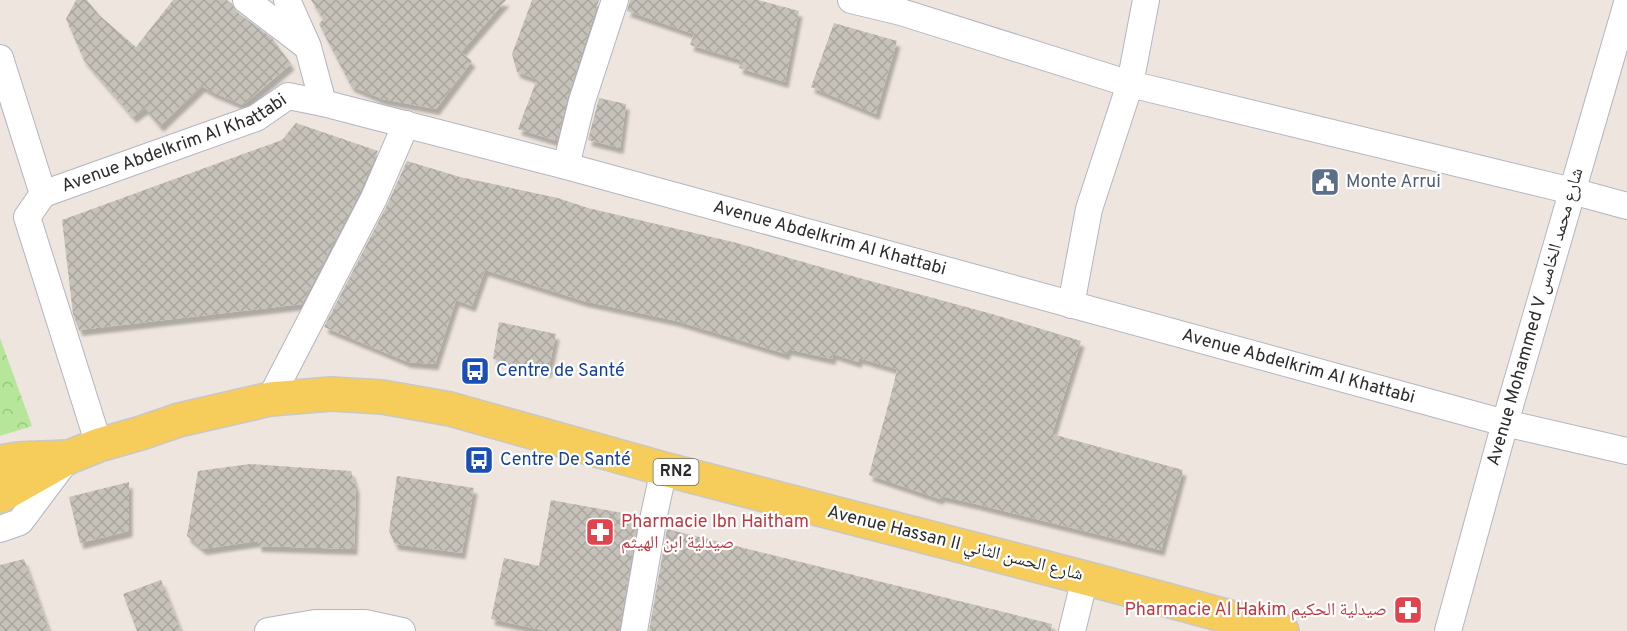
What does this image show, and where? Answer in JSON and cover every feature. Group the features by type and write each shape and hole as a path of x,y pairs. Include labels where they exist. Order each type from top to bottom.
{"main road":[{"name":"Avenue Hassan II شارع الحسن الثاني","path":"0,496 69,457 179,420 270,399 331,394 394,399 450,410 664,469 1282,631"},
{"name":"Avenue Hassan II شارع الحسن الثاني","path":"0,462 69,457"}],"street":[{"path":"246,0 308,47"},
{"path":"287,0 308,47 323,103"},
{"path":"566,166 582,101 615,0"},
{"path":"850,0 902,6 1131,84 1627,206"},
{"path":"1071,305 1089,209 1131,84 1146,0"},
{"name":"Avenue Mohammed V شارع محمد الخامس","path":"1448,631 1505,423 1627,3"},
{"path":"0,58 43,194 27,217 99,446"},
{"name":"Avenue Abdelkrim Al Khattabi","path":"43,194 256,118 288,96 566,166 1505,423 1627,451"},
{"path":"270,399 374,198 405,124"},
{"path":"0,529 20,522 69,457"},
{"path":"634,631 664,469"},
{"path":"1072,631 1085,578"},
{"path":"268,631 315,623 364,623 402,631"}],"green space":[{"path":"0,338 32,426 0,436"}],"building":[{"path":"76,0 87,0 99,15 136,47 173,0 227,0 237,12 272,38 291,64 243,105 202,86 160,126 145,108 133,117 84,60 66,19"},
{"path":"311,0 506,0 461,52 472,61 436,109 382,99 351,86 319,24 323,19"},
{"path":"532,0 599,0 568,96 557,141 518,129 537,79 517,72 512,54"},
{"path":"630,0 758,0 799,11 785,82 739,68 741,60 690,45 694,34 627,11"},
{"path":"834,23 897,41 876,114 811,87"},
{"path":"599,98 626,104 620,148 588,140"},
{"path":"296,123 378,151 360,192 302,304 79,330 73,314 62,220 282,140"},
{"path":"407,161 460,177 558,198 588,208 737,243 1081,341 1052,434 1183,470 1161,550 976,504 941,496 940,499 869,475 897,369 859,358 858,362 833,354 832,359 788,349 786,354 677,321 584,301 485,270 472,306 456,300 435,364 408,362 324,327"},
{"path":"499,322 556,334 548,372 493,359"},
{"path":"250,464 351,471 356,488 354,549 258,546 258,541 203,549 187,536 198,471"},
{"path":"397,476 474,488 462,553 395,544 389,531"},
{"path":"129,482 129,531 80,543 69,497"},
{"path":"551,500 639,516 619,631 547,631 491,619 504,558 539,566"},
{"path":"667,529 1052,624 1051,631 649,631"},
{"path":"24,559 49,631 0,631 0,565"},
{"path":"161,580 181,631 137,631 123,594"}],"place":[{"name":"Monte Arrui","path":"1325,182"},
{"name":"Centre de Santé","path":"475,371"},
{"name":"Centre De Santé","path":"479,460"},
{"name":"Pharmacie Ibn Haitham صيدلية ابن الهيثم","path":"600,532"},
{"name":"Pharmacie Al Hakim صيدلية الحكيم","path":"1408,610"}]}
